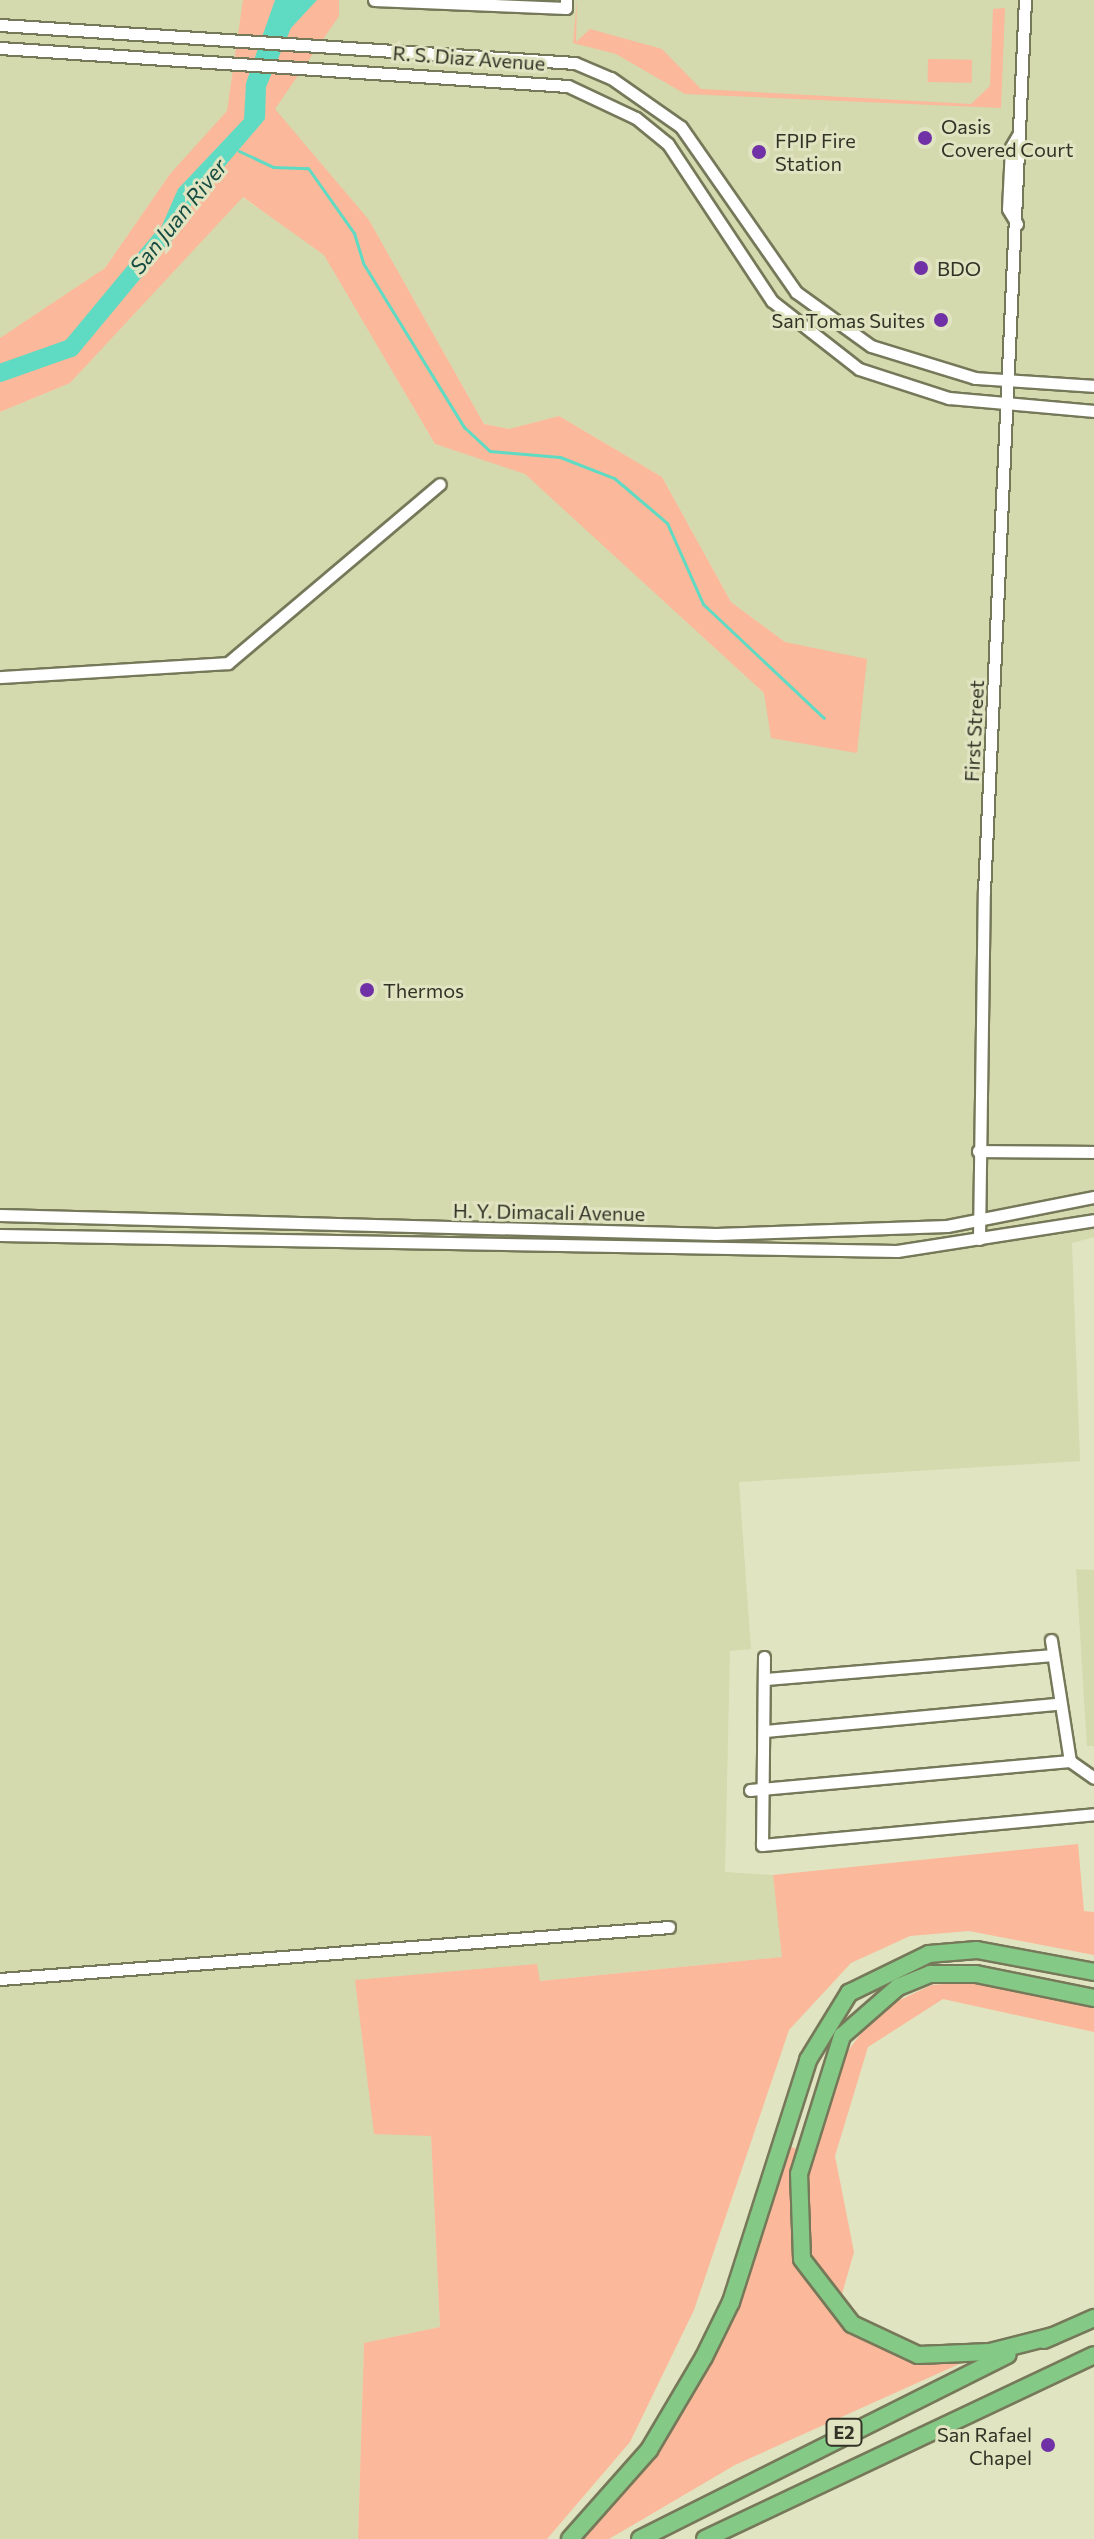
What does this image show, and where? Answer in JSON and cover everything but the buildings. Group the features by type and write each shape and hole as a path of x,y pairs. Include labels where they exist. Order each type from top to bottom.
{"highway":[{"path":"570,2539 649,2450 704,2357 731,2302 808,2060 849,1993 929,1954 977,1950 1094,1972"},
{"path":"1053,2336 954,2356 881,2343 822,2293 802,2259 799,2174 842,2036 898,1987 930,1974 976,1974 1094,1998"},
{"name":"E2","path":"640,2539 841,2433 1093,2319"},
{"name":"E2","path":"705,2539 1090,2356"}],"street":[{"path":"374,0 566,8 566,0"},
{"name":"First Street","path":"979,1239 976,1222 978,1151 1025,0"},
{"name":"R. S. Diaz Avenue","path":"0,25 221,40 464,51 575,63 611,78 681,127 777,266 819,313 871,346 917,363 1009,379 1094,386"},
{"name":"R. S. Diaz Avenue","path":"0,48 548,81 602,99 668,144 772,301 814,340 909,389 1008,405 1094,411"},
{"path":"462,74 464,51"},
{"path":"602,99 611,78"},
{"path":"0,677 228,663 440,484"},
{"path":"978,1151 1094,1152"},
{"name":"H. Y. Dimacali Avenue","path":"0,1215 716,1234 976,1222 1094,1197"},
{"name":"H. Y. Dimacali Avenue","path":"0,1235 716,1254 897,1251 1094,1220"},
{"path":"716,1234 716,1254"},
{"path":"1051,1640 1058,1704 1070,1761"},
{"path":"766,1679 1053,1655"},
{"path":"764,1657 762,1845 1094,1814"},
{"path":"765,1731 1058,1704"},
{"path":"750,1790 1070,1761 1094,1778"},
{"path":"0,1979 669,1927"}],"shaded area":[{"path":"0,0 1094,0 1094,1237 1072,1243 1080,1461 739,1482 751,1649 730,1651 725,1872 773,1875 783,1957 539,1981 536,1964 431,2135 440,2327 364,2343 358,2539 0,2539 0,412 70,383 242,197 324,254 435,444 525,473 764,693 785,642 731,602 662,477 559,416 509,429 484,424 369,220 170,174 105,268 0,338"},
{"path":"243,0 339,0 339,16 275,109 369,220 484,424 509,429 559,416 662,477 731,602 785,642 867,659 857,753 771,738 764,693 525,474 435,444 324,255 243,197 70,383 0,412 0,338 105,268 170,174 227,111"},
{"path":"577,0 576,42 590,29 662,49 701,89 971,104 990,86 993,9 1005,8 1001,108 685,94 616,54 573,43"},
{"path":"928,59 972,60 972,83 928,82"},
{"path":"1076,1569 1094,1570 1094,1746 1087,1746"},
{"path":"1078,1844 1084,1911 1094,1912 1094,1955 969,1931 910,1936 851,1963 789,2030 694,2310 630,2442 547,2539 358,2539 364,2343 440,2327 431,2136 374,2134 355,1980 537,1964 540,1981 782,1957 773,1875"},
{"path":"967,1982 1094,2007 1094,2032 943,1999 868,2047 835,2156 854,2252 840,2301 806,2248 799,2197 840,2062 878,2010 932,1985"},
{"path":"787,2146 798,2149 791,2235 833,2315 871,2343 912,2358 968,2360 735,2465 609,2539 578,2539 685,2410 712,2357"}],"water":[{"path":"275,0 317,0 291,28 266,87 265,119 149,255 178,189 244,119 246,83"}],"waterway":[{"path":"239,151 273,167 308,168 354,233 363,263 464,427 490,451 560,457 614,478 667,523 703,604 824,718"},
{"name":"San Juan River","path":"0,373 71,348 164,236"}],"place":[{"name":"Oasis Covered Court","path":"925,138"},
{"name":"FPIP Fire Station","path":"759,152"},
{"name":"BDO","path":"921,268"},
{"name":"SanTomas Suites","path":"941,320"},
{"name":"Thermos","path":"367,990"},
{"name":"San Rafael Chapel","path":"1048,2445"}]}
